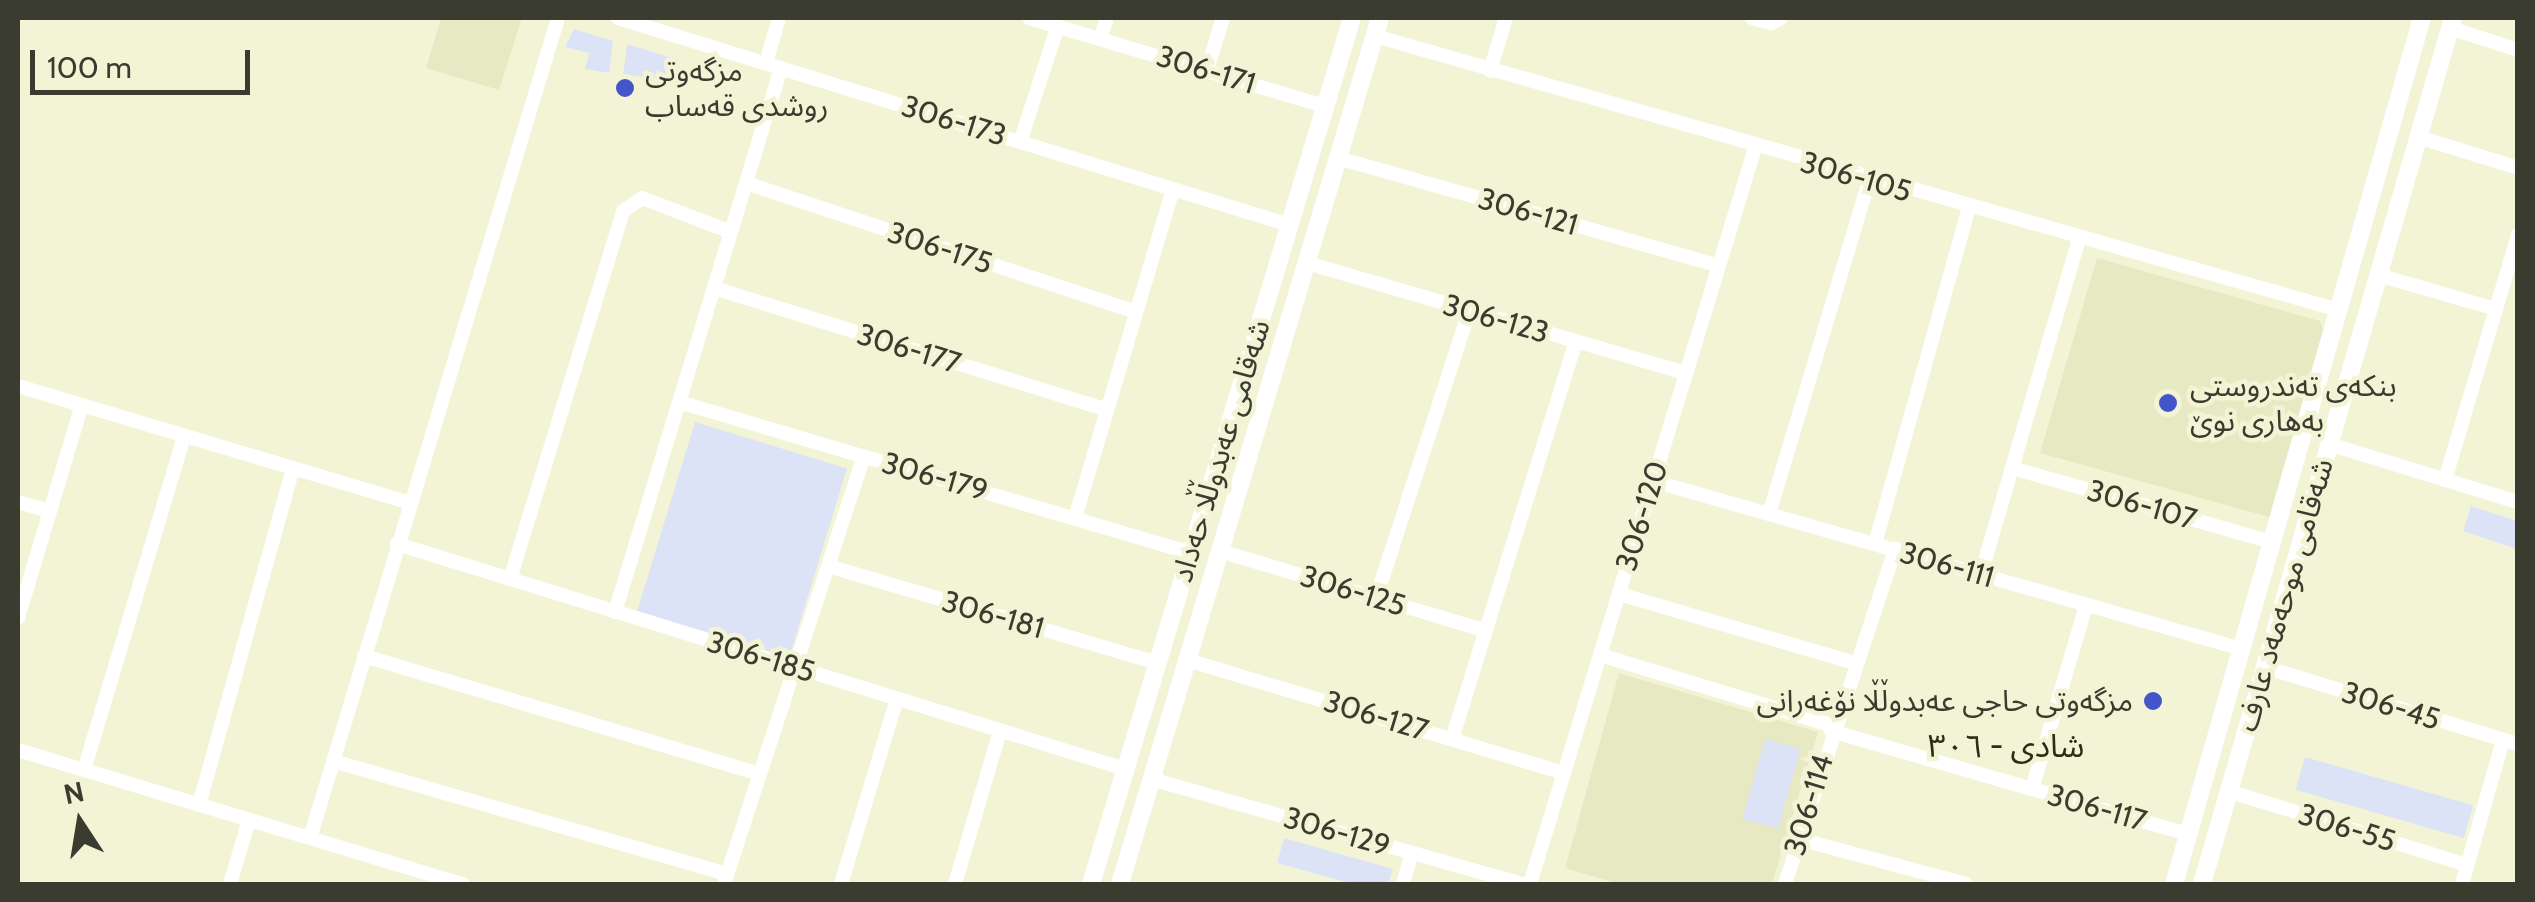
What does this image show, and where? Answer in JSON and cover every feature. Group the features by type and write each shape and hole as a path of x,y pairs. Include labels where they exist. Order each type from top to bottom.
{"street":[{"path":"310,838 558,18"},
{"name":"306-173","path":"618,18 1290,225"},
{"path":"766,63 779,18"},
{"name":"306-171","path":"1029,18 1326,106"},
{"path":"1100,39 1107,18"},
{"path":"1208,70 1223,18"},
{"name":"شەقامی عەبدوڵڵا حەداد","path":"1091,884 1352,18"},
{"path":"1490,71 1506,18"},
{"path":"1752,18 1771,23 1781,18"},
{"name":"شەقامی موحەمەد عارف","path":"2174,884 2422,18"},
{"path":"2452,22 2518,50"},
{"name":"شەقامی موحەمەد عارف","path":"2202,884 2452,22"},
{"path":"1020,142 1058,26"},
{"name":"شەقامی عەبدوڵڵا حەداد","path":"1120,884 1378,27"},
{"name":"306-105","path":"1378,27 1490,71 1869,181 2339,310"},
{"path":"615,612 781,68"},
{"path":"2418,137 2518,168"},
{"name":"306-120","path":"1530,884 1755,148"},
{"name":"306-121","path":"1338,158 1718,266"},
{"path":"1770,514 1869,181"},
{"name":"306-175","path":"746,183 1134,312"},
{"path":"1075,518 1172,189"},
{"path":"510,579 623,211 642,198 731,232"},
{"path":"1875,544 1969,208"},
{"path":"2445,480 2518,235"},
{"path":"1982,574 2078,238"},
{"name":"306-123","path":"1306,263 1686,373"},
{"path":"2378,274 2496,309"},
{"name":"306-177","path":"714,288 1105,409"},
{"path":"1376,598 1469,311"},
{"path":"1263,313 1289,321"},
{"path":"1452,739 1576,342"},
{"path":"18,386 410,503"},
{"name":"306-179","path":"679,402 1191,553"},
{"path":"18,618 82,405"},
{"path":"84,770 184,436"},
{"path":"2329,444 2518,502"},
{"path":"333,761 726,879 864,456"},
{"path":"199,805 293,468"},
{"name":"306-107","path":"2012,468 2272,542"},
{"name":"306-111","path":"1653,481 2242,648"},
{"path":"18,502 50,512"},
{"name":"306-185","path":"397,544 1125,769"},
{"name":"306-114","path":"1786,884 1832,728 1895,550"},
{"name":"306-125","path":"1220,551 1486,631"},
{"name":"306-181","path":"828,566 1158,663"},
{"path":"1619,594 1855,663"},
{"path":"2032,789 2086,604"},
{"name":"306-117","path":"1600,655 2189,834"},
{"path":"364,656 760,774"},
{"name":"306-127","path":"1187,660 1564,772"},
{"name":"306-45","path":"2264,667 2510,742"},
{"path":"841,884 897,699"},
{"path":"955,884 1000,730"},
{"path":"2462,884 2510,742"},
{"path":"18,750 463,884"},
{"path":"2207,770 2230,785"},
{"name":"306-129","path":"1152,779 1522,884"},
{"name":"306-55","path":"2230,785 2467,865"},
{"path":"230,884 249,820"},
{"path":"1799,839 1966,884"},
{"path":"1403,884 1412,853"}],"shaded area":[{"path":"441,18 522,18 499,90 426,68"},
{"path":"574,29 613,41 609,73 585,69 589,53 565,47"},
{"path":"627,44 679,60 676,80 623,75"},
{"path":"2097,258 2320,321 2323,330 2269,517 2040,453"},
{"path":"695,422 847,468 789,658 637,611"},
{"path":"2471,506 2517,521 2517,549 2463,531"},
{"path":"1619,673 1818,732 1772,884 1619,884 1565,868"},
{"path":"1765,739 1801,749 1778,829 1742,819"},
{"path":"2305,757 2473,805 2464,838 2296,790"},
{"path":"1284,838 1393,869 1388,884 1354,884 1277,863"}],"place":[{"name":"مزگەوتی روشدی قەساب","path":"625,88"},
{"name":"بنکەی تەندروستی بەهاری نوێ","path":"2168,403"},
{"name":"مزگەوتی حاجی عەبدوڵڵا نۆغەرانی","path":"2153,701"}],"district":[{"name":"شادی - ٣٠٦","path":"2006,746"}]}
